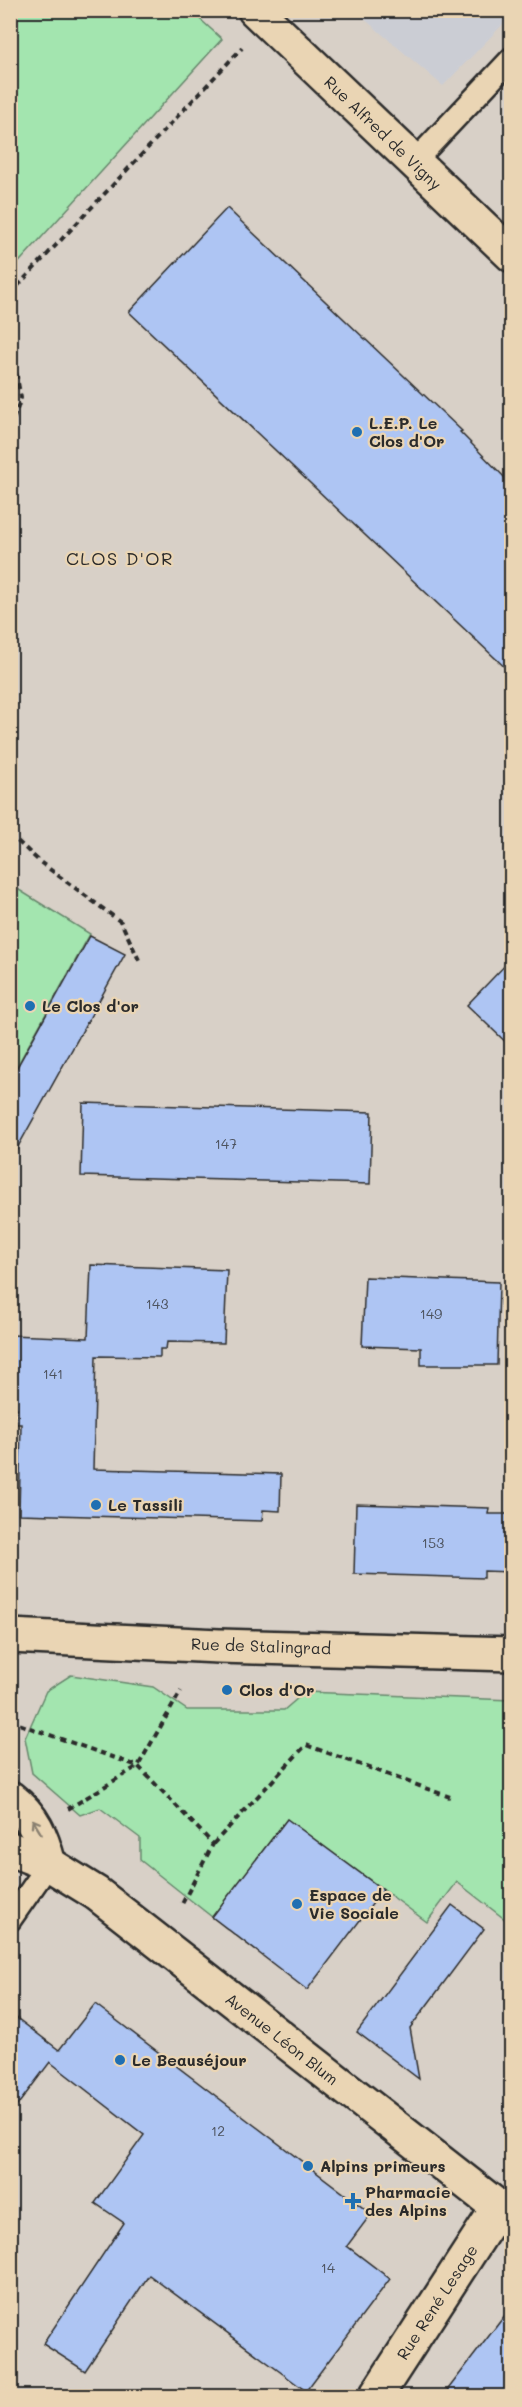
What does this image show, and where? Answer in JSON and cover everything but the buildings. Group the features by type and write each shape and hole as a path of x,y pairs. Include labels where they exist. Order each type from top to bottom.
{"street":[{"name":"Rue Alfred de Vigny","path":"261,16 512,255"},
{"name":"Rue de Stalingrad","path":"10,1636 219,1647 512,1654"},
{"path":"10,1798 27,1811 42,1835 49,1864"},
{"name":"Avenue Léon Blum","path":"10,1850 49,1864 96,1893 505,2213"},
{"name":"Rue René Lesage","path":"376,2397 505,2213"}],"lane":[{"path":"414,162 512,58"},
{"path":"10,1920 49,1864"}],"path":[{"path":"10,294 261,16"},
{"path":"10,342 21,398 10,429"},
{"path":"10,834 40,862 121,922 140,962"},
{"path":"63,1812 138,1766 181,1690"},
{"path":"10,1721 138,1766 213,1844"},
{"path":"181,1906 213,1844 306,1745 450,1797"}],"shaded area":[{"path":"511,10 511,16 443,86 355,11"}],"green space":[{"path":"11,10 191,11 222,39 11,271"},
{"name":"Le Clos d'or","path":"11,885 90,934 11,1077"},
{"path":"71,1675 153,1687 187,1710 284,1710 305,1692 511,1700 511,1924 457,1882 427,1922 287,1819 212,1917 140,1860 140,1838 100,1808 80,1815 32,1773 25,1738 46,1691"}],"place":[{"name":"L.E.P. Le Clos d'Or","path":"357,432"},
{"name":"Le Clos d'or","path":"30,1006"},
{"name":"Le Tassili","path":"96,1505"},
{"name":"Clos d'Or","path":"227,1690"},
{"name":"Espace de Vie Sociale","path":"297,1904"},
{"name":"Le Beauséjour","path":"120,2060"},
{"name":"Alpins primeurs","path":"308,2166"},
{"name":"Pharmacie des Alpins","path":"353,2201"}],"district":[{"name":"CLOS D'OR","path":"120,559"}]}
